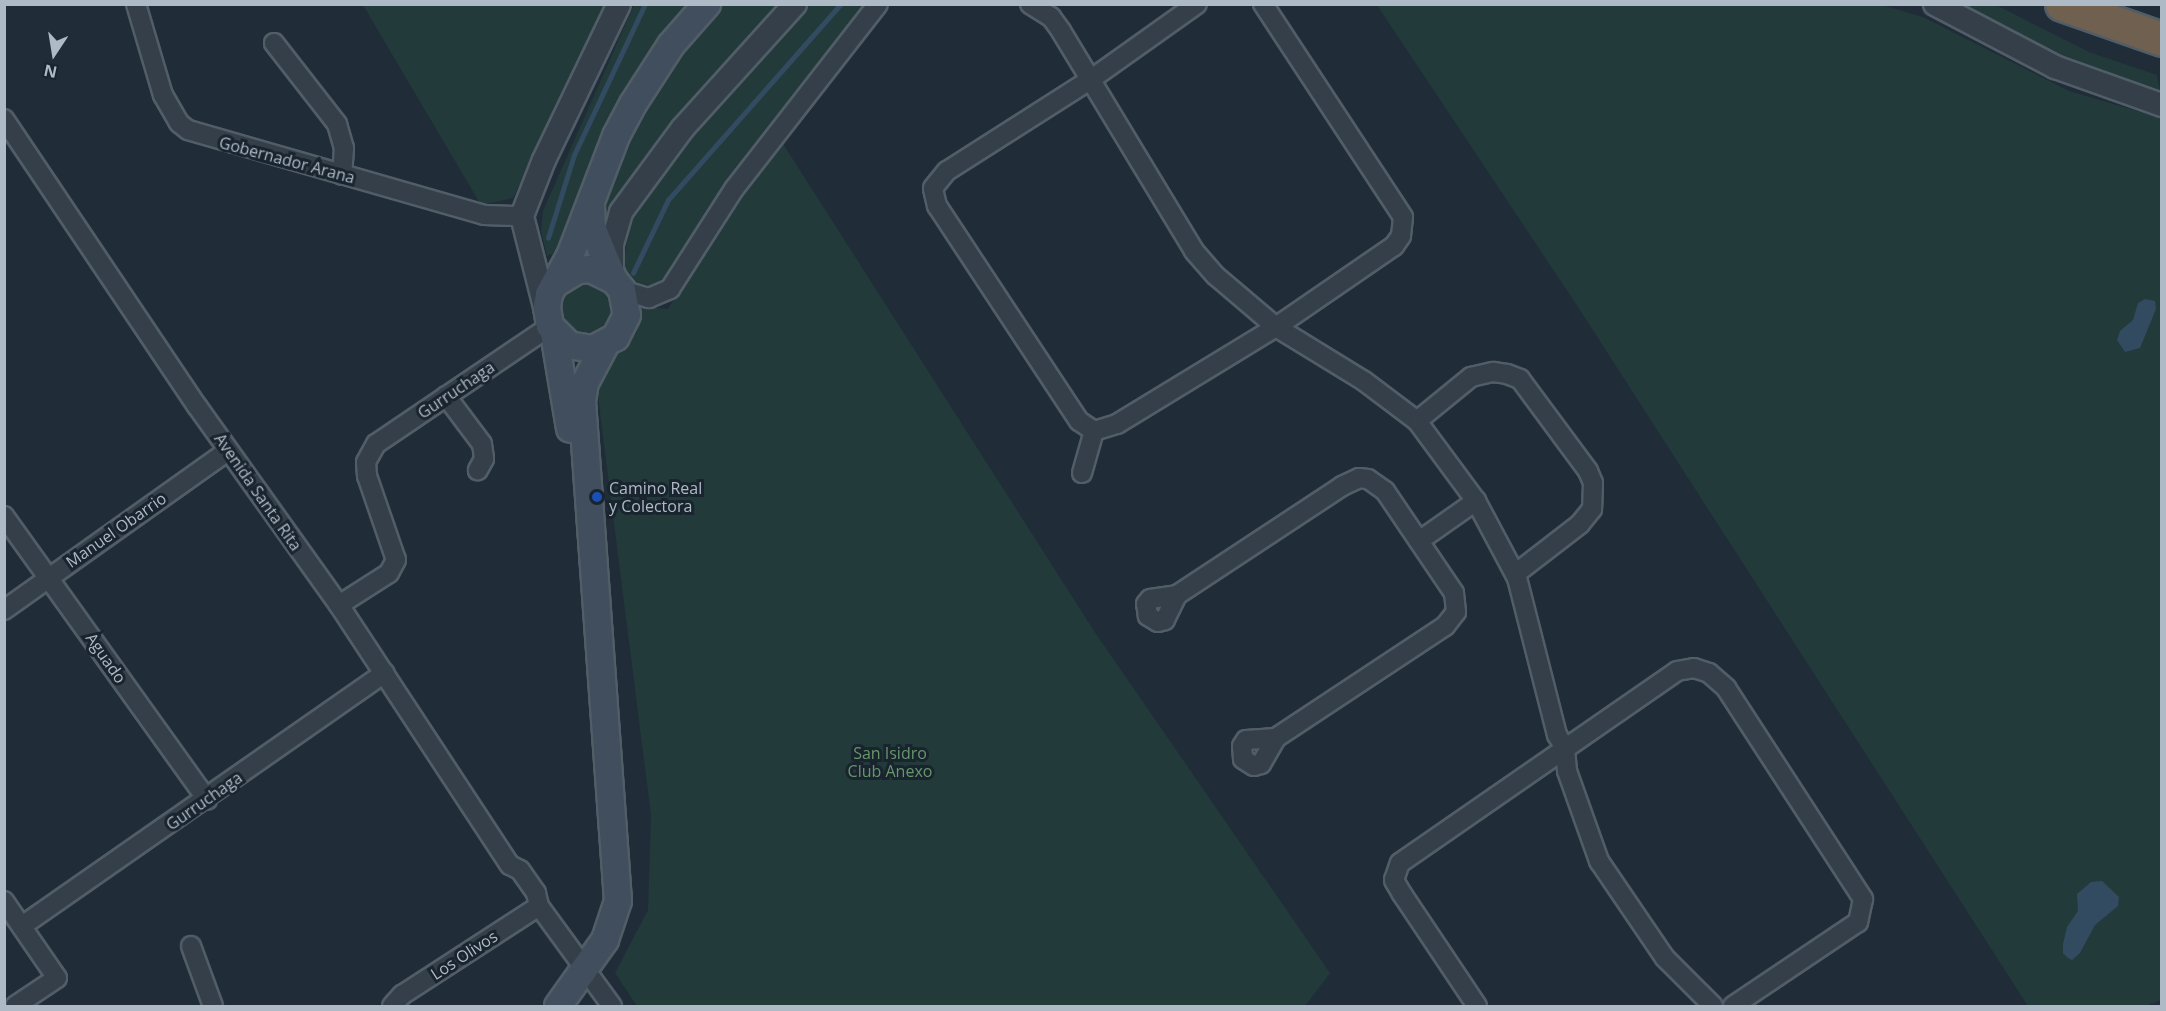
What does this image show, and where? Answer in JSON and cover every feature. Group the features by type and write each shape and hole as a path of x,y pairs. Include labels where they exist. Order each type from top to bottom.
{"highway":[{"path":"2062,4 2162,39"}],"main road":[{"path":"595,623 551,326 546,307 591,204 616,136 633,104 671,45 707,4"},
{"path":"558,1006 605,940 618,901 595,623 582,401 585,382 605,345 623,327 626,302 592,227 591,204"},
{"path":"556,283 578,270 591,269 616,281"},
{"path":"551,326 581,349 605,345"}],"street":[{"name":"Gobernador Arana","path":"136,4 163,95 179,123 204,137 484,215 522,216"},
{"path":"551,326 522,216 544,160 619,4"},
{"path":"795,4 683,128 621,212 613,235 616,281 649,298 670,289 734,189 878,4"},
{"path":"1030,4 1051,17 1194,250 1246,305 1276,327 1364,381 1417,422 1476,501 1515,574 1557,735 1565,748 1567,771 1599,861 1665,958 1713,1006"},
{"path":"1094,431 1079,421 937,206 933,188 947,171 1090,80 1197,4"},
{"path":"1094,431 1117,424 1276,327 1394,246 1404,226 1403,217 1263,4"},
{"path":"1935,4 2055,67 2162,105"},
{"path":"274,43 337,124 344,148 342,176"},
{"name":"Avenida Santa Rita","path":"4,119 228,451 339,605 510,865 520,870 536,893 537,903 612,1006"},
{"name":"Gurruchaga","path":"339,605 389,573 396,560 367,476 366,462 376,444 551,326"},
{"path":"1417,422 1471,377 1492,372 1506,374 1520,380 1588,471 1593,483 1592,509 1580,524 1515,574"},
{"path":"446,396 482,444 484,459 478,470"},
{"path":"1082,473 1094,431"},
{"name":"Manuel Obarrio","path":"4,610 228,451"},
{"path":"1177,596 1359,478 1377,482 1385,491 1455,593 1457,603 1452,621 1276,738"},
{"path":"1419,541 1476,501"},
{"name":"Aguado","path":"4,516 207,800"},
{"path":"1477,1006 1394,880 1400,863 1677,671 1694,668 1709,673 1726,688 1863,899 1858,922 1733,1006"},
{"name":"Gurruchaga","path":"22,927 207,800 384,673"},
{"path":"4,901 57,978 15,1006"},
{"name":"Los Olivos","path":"392,1006 402,995 537,903"},
{"path":"190,946 213,1006"}],"green space":[{"path":"363,5 605,5 513,198 481,205"},
{"path":"634,5 699,5 558,251 547,256 541,231 543,211"},
{"path":"723,5 784,5 604,232 608,186 627,138 657,85 694,34"},
{"path":"802,5 869,5 790,98 666,281 652,286 632,281 626,273 624,258 631,222 686,133"},
{"path":"1377,5 1882,5 1923,17 2069,91 2161,118 2161,1000 2145,1006 2028,1006 1578,307"},
{"path":"1958,5 1996,5 2089,52 2157,75 2161,96 2113,81"},
{"name":"San Isidro Club Anexo","path":"778,136 1094,631 1330,973 1305,1006 637,1006 615,973 648,910 651,815 597,389 612,356 636,334 642,306 668,309"},
{"path":"579,278 608,287 617,305 613,325 587,340 559,328 556,297"}],"water":[{"path":"2145,299 2155,301 2156,309 2140,348 2125,352 2117,340 2120,331 2133,320 2138,303"},
{"path":"2102,881 2119,897 2118,906 2095,925 2080,953 2072,960 2063,953 2063,944 2067,927 2078,911 2077,894 2091,882"}],"waterway":[{"path":"548,238 574,155 645,4"},
{"path":"633,273 668,200 841,4"}],"place":[{"name":"Camino Real y Colectora","path":"597,497"}]}
